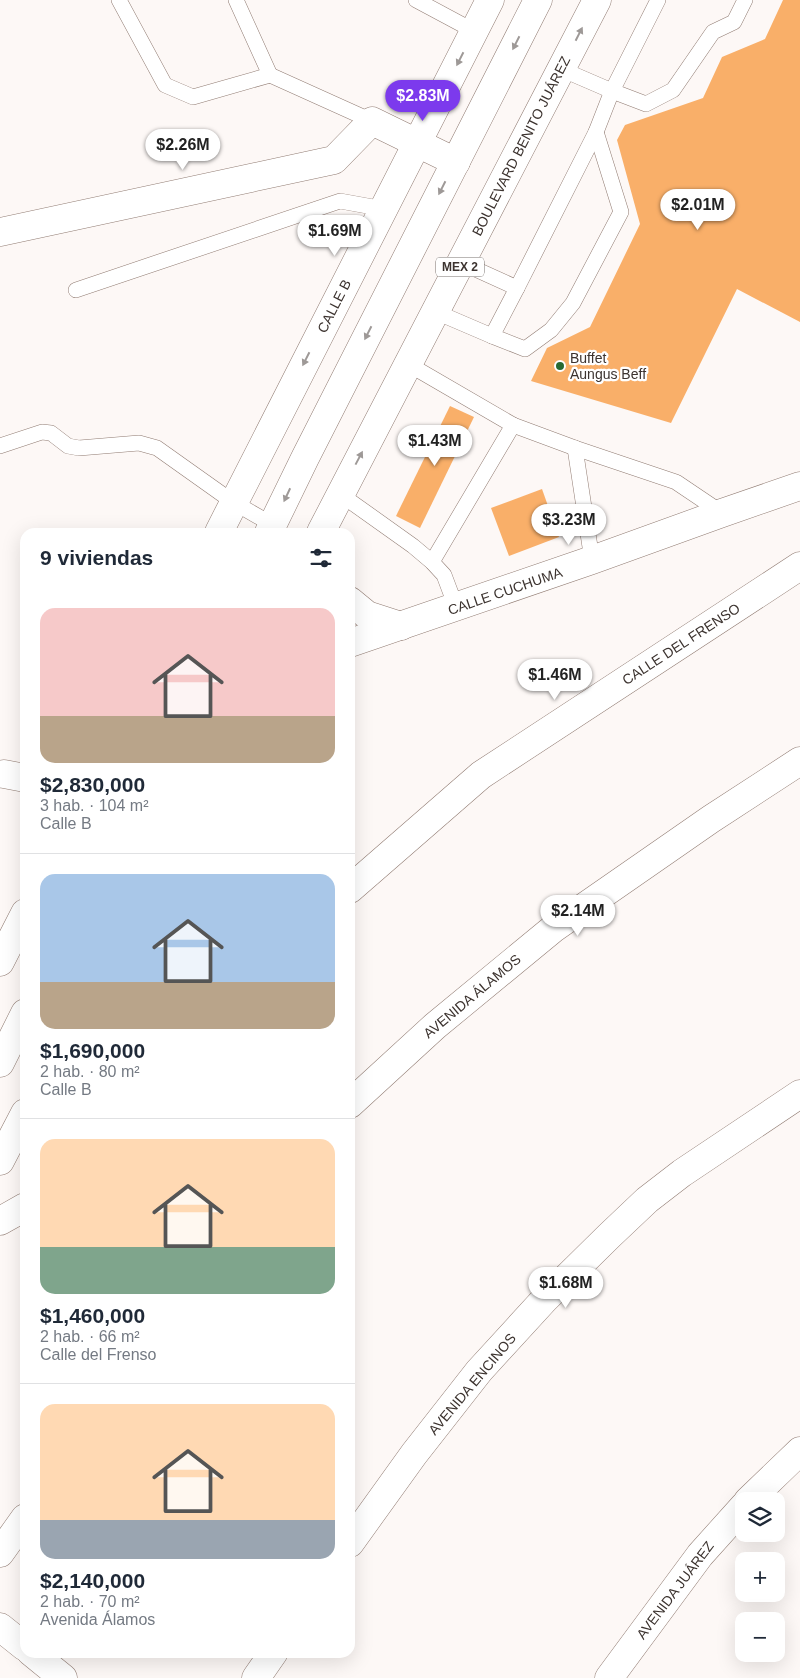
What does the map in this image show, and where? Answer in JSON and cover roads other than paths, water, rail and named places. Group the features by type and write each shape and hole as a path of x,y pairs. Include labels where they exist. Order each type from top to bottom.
{"street":[{"name":"CALLE B","path":"221,528 490,0"},
{"path":"271,528 309,449 538,0"},
{"name":"BOULEVARD BENITO JUÁREZ","path":"323,528 597,0"},
{"path":"0,232 334,160 372,121 456,162"},
{"name":"CALLE CUCHUMA","path":"355,641 800,486"},
{"name":"CALLE DEL FRENSO","path":"355,885 482,775 800,566"},
{"path":"355,605 367,615 401,626"},
{"name":"AVENIDA ÁLAMOS","path":"355,1099 435,1026 554,928 710,819 800,761"},
{"path":"0,962 20,923"},
{"path":"0,1063 20,1023"},
{"name":"AVENIDA ENCINOS","path":"355,1536 414,1454 480,1372 544,1300 647,1200 682,1173 800,1094"},
{"path":"0,1162 20,1123"},
{"path":"0,1221 20,1210"},
{"path":"757,1492 800,1451"},
{"name":"AVENIDA JUÁREZ","path":"609,1678 700,1555 735,1516"},
{"path":"0,1553 20,1525"},
{"path":"0,1627 20,1643"},
{"path":"38,1658 63,1678"},
{"path":"256,1678 270,1658"}],"lane":[{"path":"119,0 165,85 193,97 270,75 372,121"},
{"path":"236,0 270,75"},
{"path":"416,0 474,31"},
{"path":"492,336 596,132 612,91 658,0"},
{"path":"561,69 646,104 674,90 713,32 734,22 745,0"},
{"path":"436,312 524,349 551,330 573,303 621,212 596,132"},
{"path":"76,290 340,201 384,209"},
{"path":"462,263 518,288"},
{"path":"408,364 513,425 574,448 676,482 722,513"},
{"path":"432,562 513,425"},
{"path":"0,446 42,432 51,433 68,446 79,448 139,443 158,448 270,528"},
{"path":"574,448 592,560"},
{"path":"340,494 413,546 432,562 444,575 456,607"}],"place":[{"name":"Buffet Aungus Beff","path":"560,366"}]}
